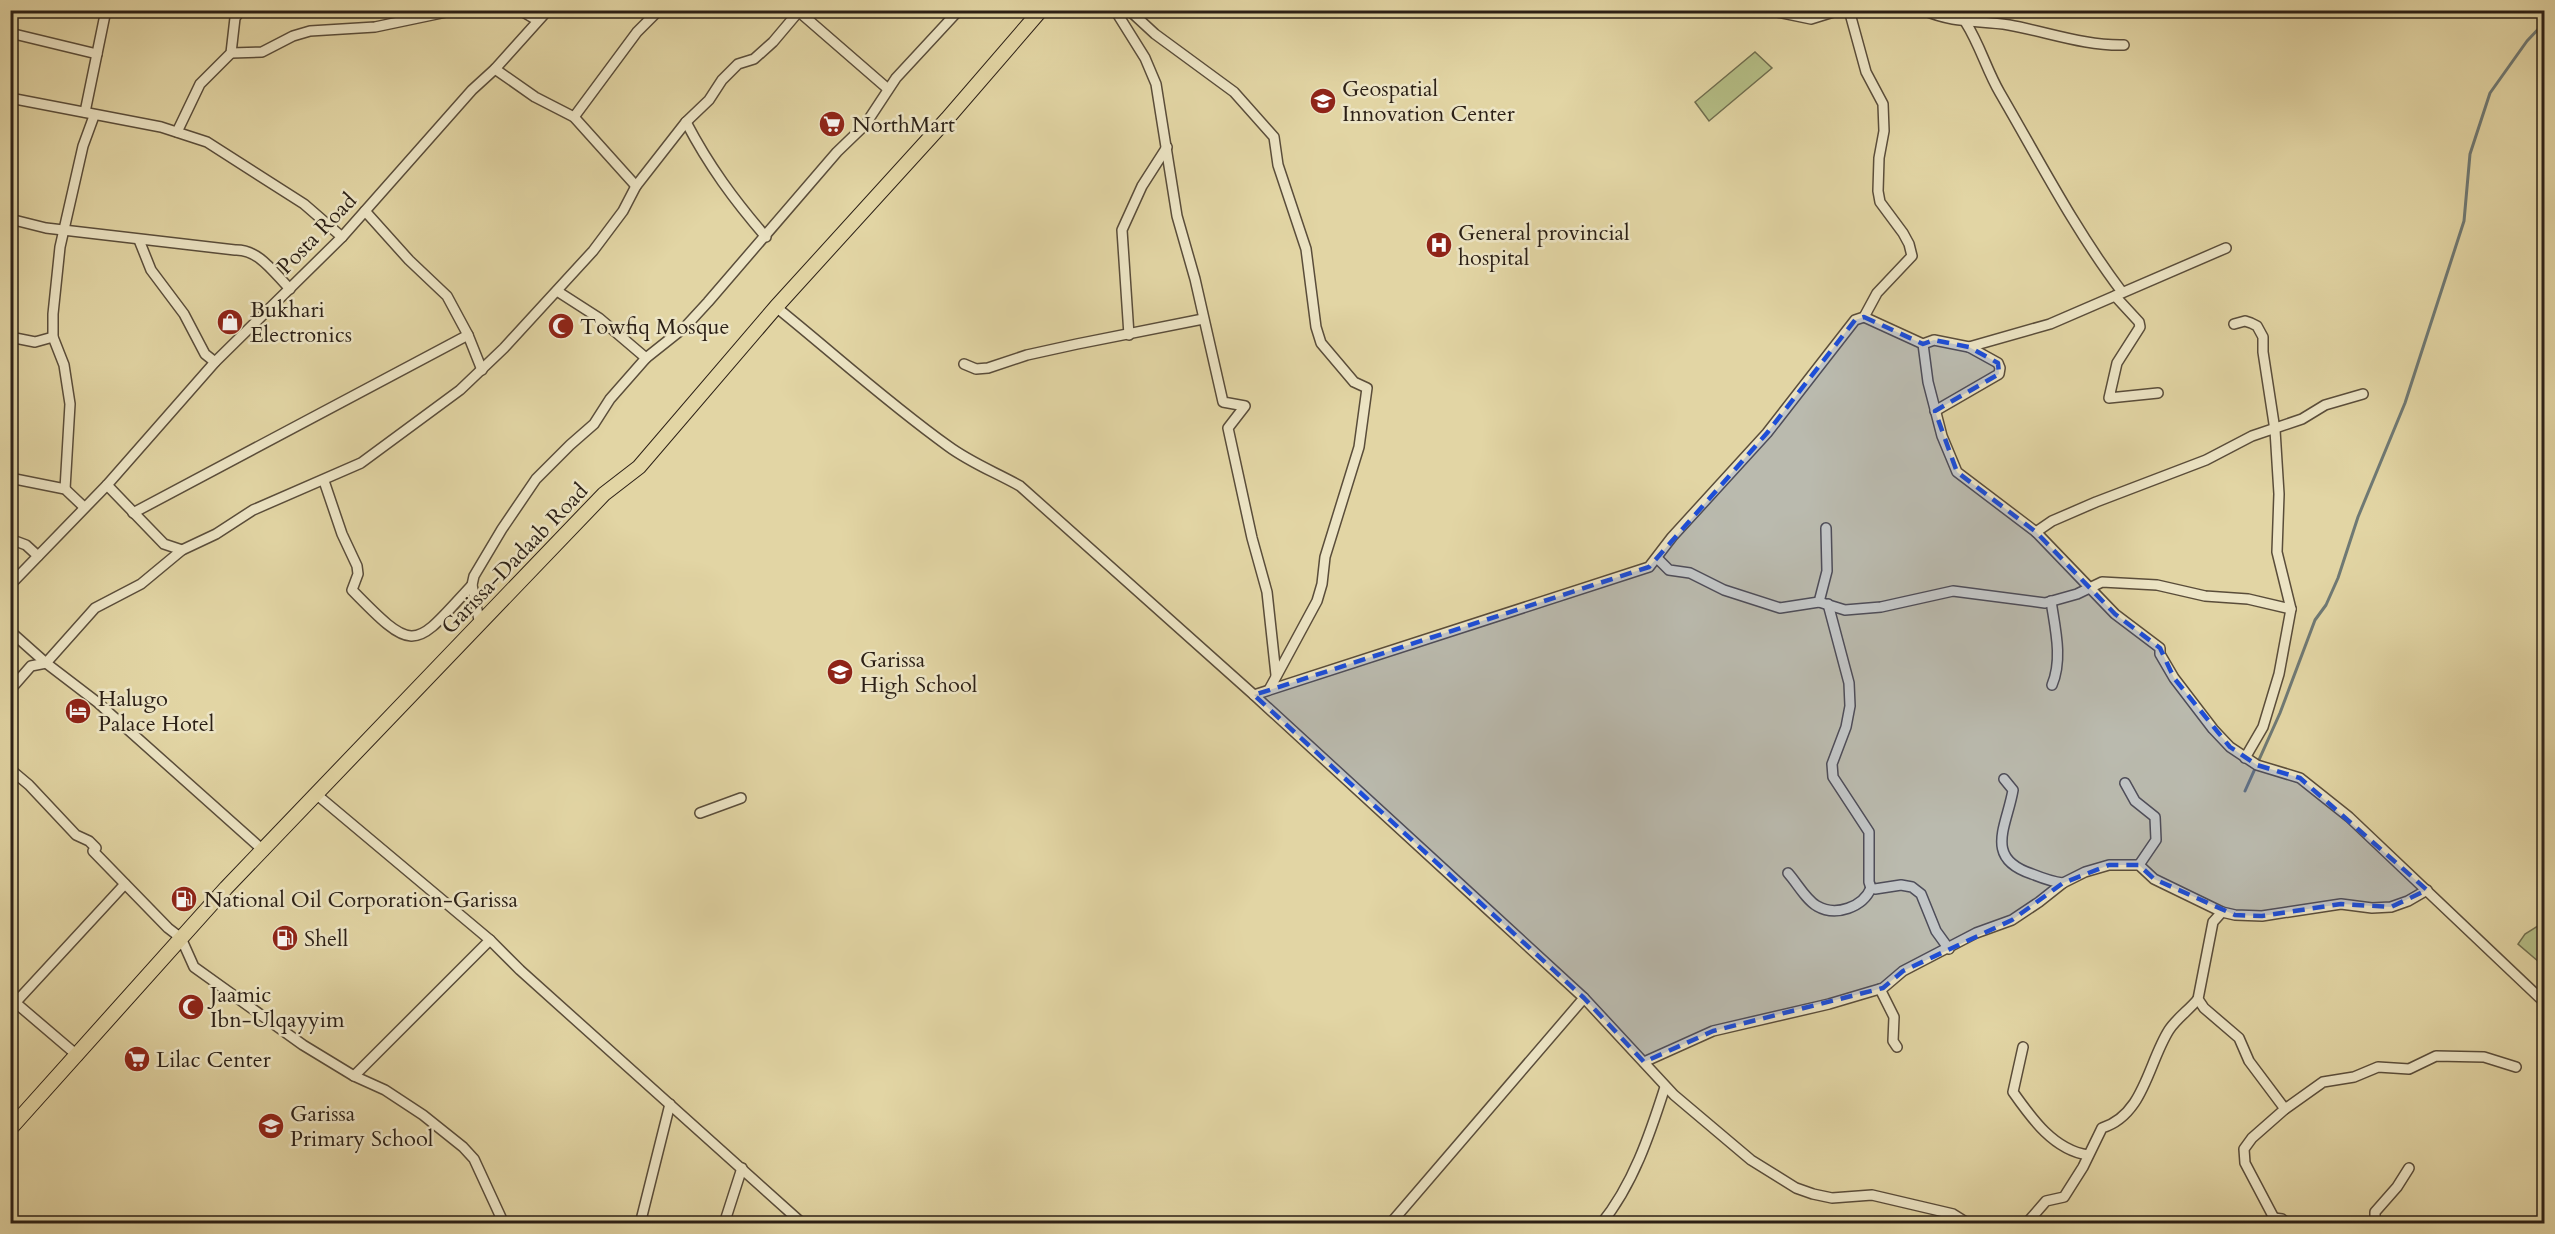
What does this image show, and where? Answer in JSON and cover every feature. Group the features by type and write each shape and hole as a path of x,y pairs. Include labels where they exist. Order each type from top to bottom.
{"highway":[{"name":"Garissa-Dadaab Road","path":"10,1129 78,1056 226,888 264,851 315,794 604,494 639,467 776,307 1041,10"}],"street":[{"path":"65,489 70,404 64,365 53,337 57,271 90,114 97,54 106,10"},
{"path":"177,132 200,84 231,52 235,18 241,10"},
{"path":"231,52 262,52 293,36 310,31 375,27 456,10"},
{"path":"520,10 537,20"},
{"name":"Posta Road","path":"10,585 106,485 214,362 342,237 472,90 495,69 548,10"},
{"path":"574,117 637,32 659,10"},
{"path":"480,625 472,585 474,576 502,529 537,479 570,444 594,424 610,399 646,358 685,327 766,237 837,152 865,125 896,78 959,10"},
{"path":"1115,10 1144,58 1156,84 1177,216 1195,279 1223,402 1245,406 1228,428 1252,538 1267,592 1276,675"},
{"path":"1129,10 1155,34 1234,92 1274,137 1278,165 1306,249 1316,327 1321,343 1354,382 1367,388 1359,447 1325,557 1322,584 1317,601 1270,687"},
{"path":"1768,10 1811,19 1840,10"},
{"path":"1254,694 1649,567 1687,520 1767,433 1855,320 1864,316 1877,293 1912,256 1910,244 1903,232 1880,202 1879,158 1884,131 1883,104 1866,72 1849,10"},
{"path":"1923,10 1942,19 2007,25 2099,45 2124,45"},
{"path":"10,690 30,666 46,663 95,608 141,584 182,550 216,534 253,510 361,463 460,390 557,291 623,211 636,186 687,122 709,100 722,80 738,64 754,59 773,42 798,11 888,90"},
{"path":"1966,23 1999,91 2030,145 2118,294 2139,322 2140,327 2117,363 2109,398 2158,393"},
{"path":"10,33 97,54"},
{"path":"495,69 535,98 574,117 636,186"},
{"path":"10,99 161,127 207,141 304,204 342,237"},
{"path":"687,122 701,151 731,197 766,237"},
{"path":"1129,334 1122,230 1142,186 1167,147"},
{"path":"365,211 409,260 447,296 468,335 482,370"},
{"path":"10,219 64,230 139,240 246,250 257,255 290,289"},
{"path":"139,240 151,270 184,314 205,354 214,362"},
{"path":"1969,347 2050,324 2226,248"},
{"path":"557,291 599,318 646,358"},
{"path":"776,307 947,446 980,468 1020,486 1254,694 1584,998 1665,1087 1751,1160 1796,1188 1832,1198 1872,1195 1894,1202 1916,1204 1953,1214 1969,1224"},
{"path":"1864,316 1923,344 1934,340 1969,347 1998,363 1999,374 1935,411"},
{"path":"964,364 976,369 988,368 1027,355 1203,319"},
{"path":"2234,324 2245,321 2251,323 2257,326 2263,337 2263,352 2275,430 2279,494 2277,552 2291,609 2278,674 2263,727 2245,758"},
{"path":"133,513 331,410 468,335"},
{"path":"10,337 35,342 53,337"},
{"path":"1923,344 1935,411 1942,436 1957,472 2036,532 2087,588 2115,614 2160,648 2160,654 2174,678 2213,729 2245,758 2257,765 2300,778 2349,817 2544,1002"},
{"path":"2036,532 2052,521 2087,505 2206,460 2252,436 2302,419 2325,405 2363,394"},
{"path":"10,478 65,489 84,507"},
{"path":"324,481 342,534 357,566 358,574 352,590 378,616 404,636 422,636 472,585"},
{"path":"106,485 164,544 182,550"},
{"path":"1788,873 1815,905 1824,909 1848,909 1861,902 1871,888 1868,874 1869,832 1833,777 1832,764 1846,727 1850,706 1849,683 1824,603 1827,571 1826,528"},
{"path":"10,539 26,545 38,556"},
{"path":"1657,558 1669,570 1690,573 1724,590 1780,608 1824,603 1845,610 1881,607 1953,591 2045,603 2077,594 2102,582 2157,585 2205,596 2248,599 2291,609"},
{"path":"2051,601 2057,650 2055,678 2052,685"},
{"path":"10,631 46,663 97,702 264,851"},
{"path":"10,769 29,785 76,835 90,841 96,848 93,851 124,884 168,928 182,938 194,967 303,1045 354,1076 385,1090 463,1147 474,1159 504,1224"},
{"path":"2004,779 2013,789 2001,841 2006,860 2020,871 2063,883"},
{"path":"2125,783 2135,801 2155,817 2156,840 2139,865"},
{"path":"315,794 490,940 520,970 803,1224"},
{"path":"700,813 741,798"},
{"path":"1644,1062 1713,1031 1828,1004 1880,989 1904,971 1976,933 2012,920 2063,883 2085,872 2109,866 2139,865 2154,879 2222,912 2262,916 2341,904 2372,908 2391,907 2408,901 2427,890"},
{"path":"78,1056 13,1000 124,884"},
{"path":"1871,888 1875,890 1901,885 1912,887 1921,894 1936,932 1949,949"},
{"path":"2026,1224 2046,1201 2064,1197 2102,1128 2112,1125 2124,1115 2143,1090 2168,1031 2198,999 2213,922 2222,912"},
{"path":"354,1076 490,940"},
{"path":"1880,989 1894,1017 1893,1041 1897,1047"},
{"path":"1390,1224 1584,998"},
{"path":"2198,999 2204,1008 2239,1038 2249,1061 2284,1109"},
{"path":"2023,1047 2013,1092 2040,1129 2073,1153 2088,1155"},
{"path":"2274,1218 2245,1162 2244,1149 2252,1138 2284,1109 2323,1082 2354,1077 2378,1067 2409,1069 2436,1056 2484,1057 2516,1067"},
{"path":"1601,1224 1613,1209 1648,1140 1665,1087"},
{"path":"640,1224 670,1104"},
{"path":"724,1224 741,1168"},
{"path":"2380,1224 2375,1218 2375,1212 2397,1187 2409,1168"},
{"path":"2264,1224 2274,1218 2282,1219 2288,1224"}],"highlighted area":[{"path":"1864,317 1923,344 1934,340 1969,347 1998,363 1999,374 1935,411 1957,472 2036,532 2115,614 2160,648 2174,678 2230,747 2257,765 2300,778 2427,890 2391,907 2341,904 2262,916 2235,915 2154,879 2139,865 2109,865 2063,883 2012,920 1903,971 1883,988 1713,1031 1644,1062 1584,998 1254,695 1649,567 1767,433 1855,320"}],"green space":[{"path":"1755,52 1772,68 1709,121 1695,102"},
{"path":"2544,922 2544,956 2539,962 2518,944 2525,934"}],"waterway":[{"path":"2245,791 2280,713 2315,620 2326,605 2338,578 2358,517 2405,403 2464,221 2470,154 2490,93 2527,41 2544,23"}],"place":[{"name":"Geospatial Innovation Center","path":"1323,101"},
{"name":"NorthMart","path":"832,124"},
{"name":"General provincial hospital","path":"1439,245"},
{"name":"Bukhari Electronics","path":"230,322"},
{"name":"Towfiq Mosque","path":"561,326"},
{"name":"Garissa High School","path":"840,672"},
{"name":"Halugo Palace Hotel","path":"78,711"},
{"name":"National Oil Corporation-Garissa","path":"184,899"},
{"name":"Shell","path":"285,938"},
{"name":"Jaamic Ibn-Ulqayyim","path":"191,1007"},
{"name":"Lilac Center","path":"137,1059"},
{"name":"Garissa Primary School","path":"271,1126"}]}
